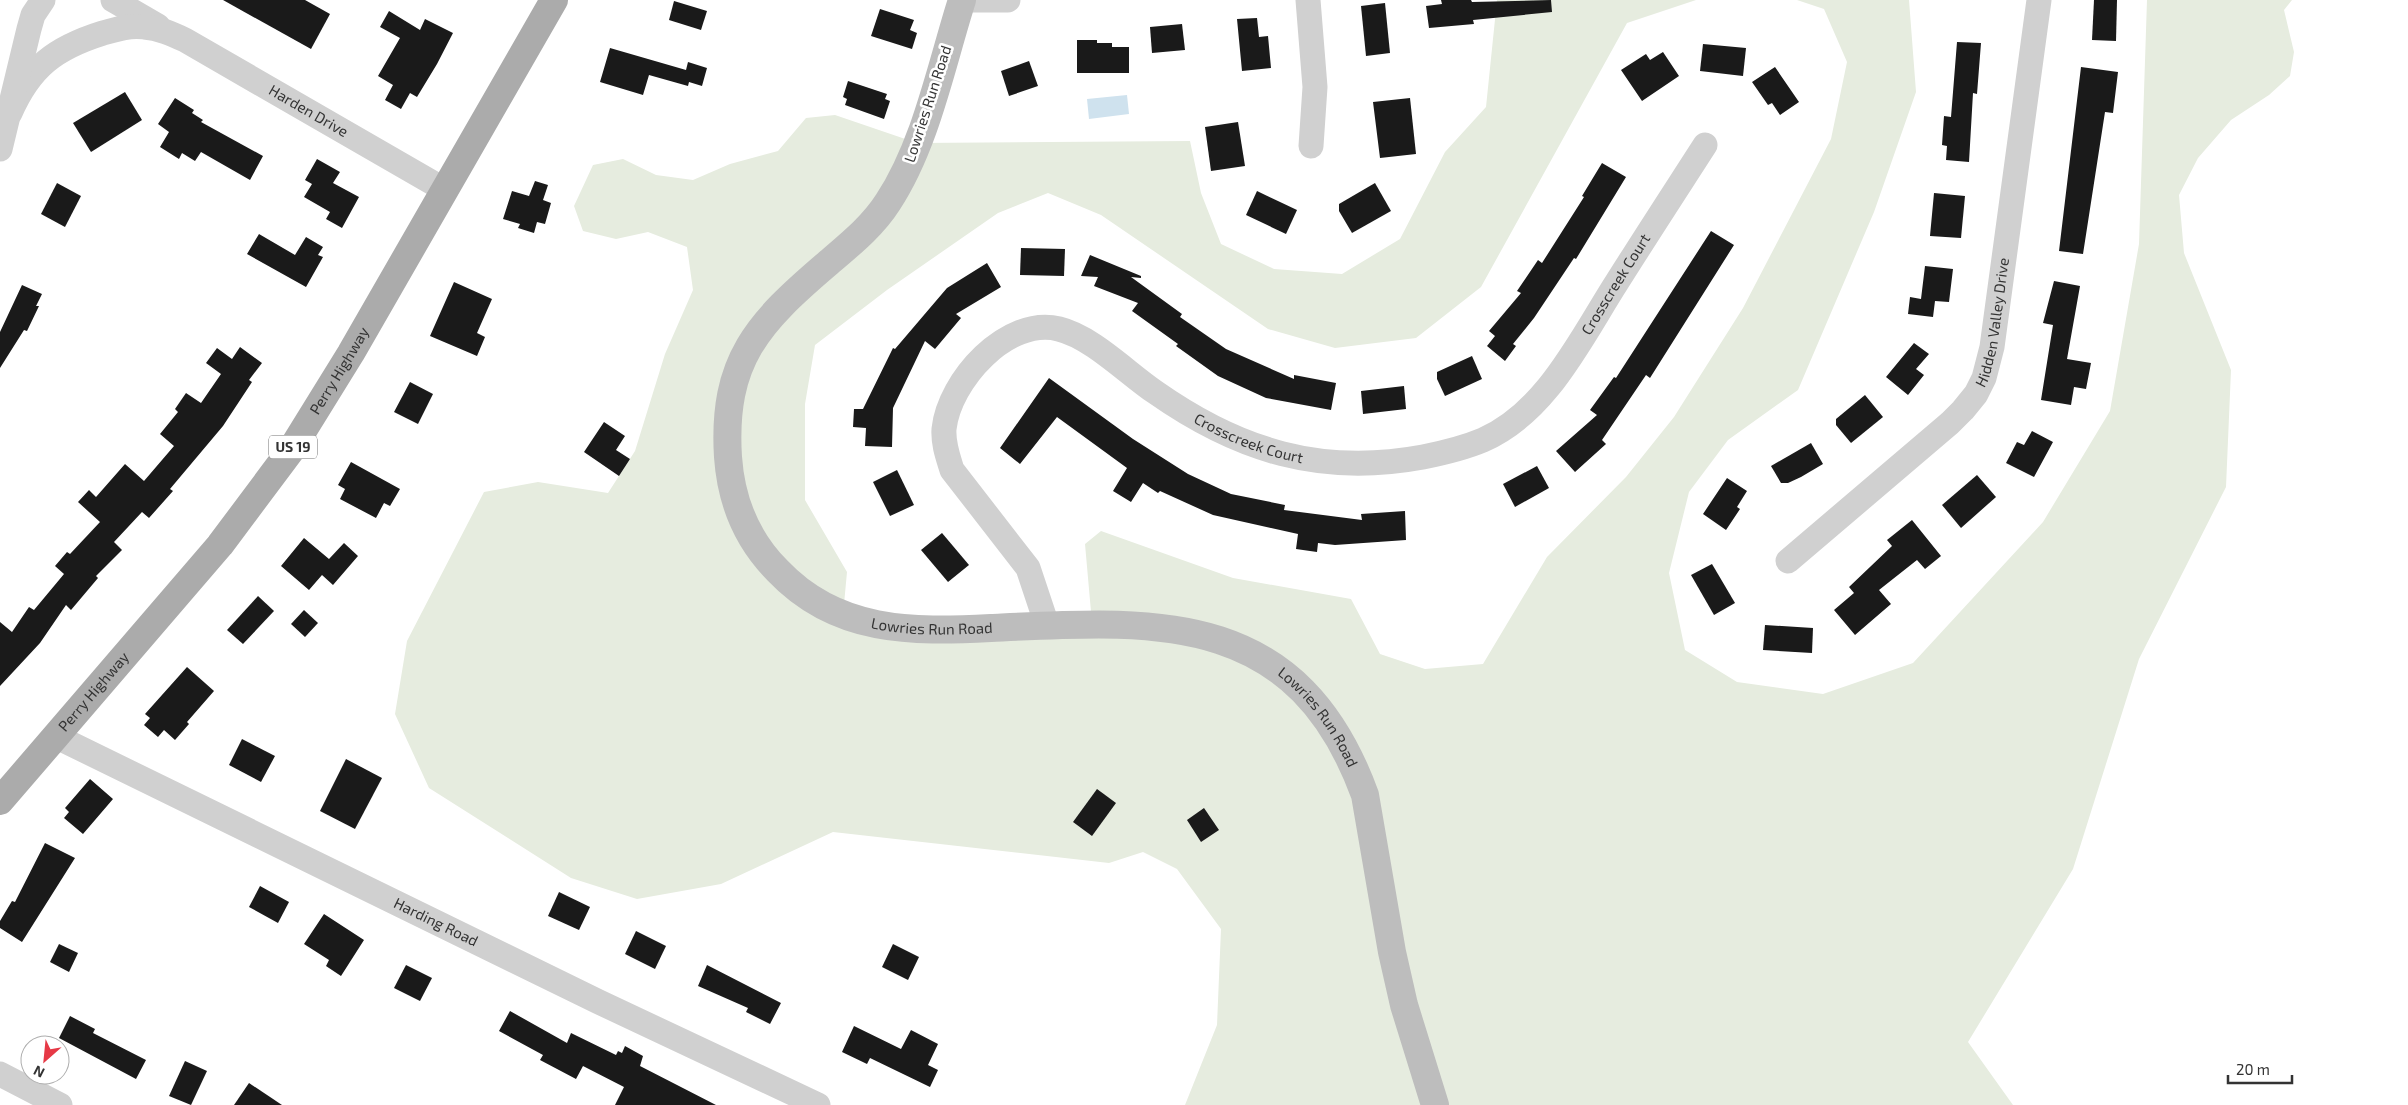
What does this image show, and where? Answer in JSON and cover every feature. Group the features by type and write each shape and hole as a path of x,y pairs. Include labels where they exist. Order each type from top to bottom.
{"main road":[{"name":"Perry Highway","path":"0,801 184,590 257,498 322,402 554,0"}],"street":[{"name":"Harden Drive","path":"0,149 31,22 43,0"},
{"name":"Harden Drive","path":"113,0 445,190"},
{"path":"962,0 1008,0"},
{"name":"Lowries Run Road","path":"962,0 917,143 894,192 872,223 857,238 773,311 759,329 739,364 729,404 727,431 730,480 741,518 760,550 785,579 827,608 861,621 916,630 1130,624 1175,629 1202,634 1253,655 1277,670 1316,706 1345,750 1365,795 1394,961 1412,1032 1435,1105"},
{"path":"1308,0 1315,88 1311,146"},
{"name":"Hidden Valley Drive","path":"1788,562 1950,423 1976,394 1984,378 1992,346 2039,0"},
{"name":"Harden Drive","path":"10,113 25,84 34,72 64,48 82,40 130,26 144,27 171,34"},
{"name":"Crosscreek Court","path":"1047,625 1028,568 952,470 946,451 944,430 948,411 954,398 968,376 997,345 1013,334 1028,329 1044,327 1073,334 1195,419 1242,442 1288,456 1334,464 1382,464 1463,447 1501,432 1517,419 1550,384 1705,144"},
{"name":"Harding Road","path":"55,736 581,993 818,1105"},
{"path":"0,1074 60,1105"}],"shaded area":[{"path":"1497,0 1696,0 1627,23 1481,287 1416,338 1335,348 1268,329 1101,215 1048,193 998,213 887,290 815,345 805,404 805,500 847,572 843,615 1092,623 1085,544 1101,531 1233,578 1351,599 1380,654 1425,669 1483,664 1547,557 1626,477 1674,417 1743,308 1831,139 1847,62 1824,9 1797,0 1909,0 1916,92 1874,212 1798,390 1728,440 1689,492 1669,573 1685,650 1737,682 1823,694 1913,663 2043,522 2110,411 2139,244 2147,0 2292,0 2284,10 2294,52 2290,76 2269,95 2231,120 2198,158 2179,195 2184,253 2231,370 2226,487 2139,659 2073,869 1968,1042 2013,1105 1185,1105 1217,1025 1221,929 1177,869 1143,852 1109,863 833,832 721,884 637,899 571,878 429,788 395,714 407,641 484,492 538,482 608,493 635,451 665,354 693,290 687,247 648,232 616,239 583,231 574,206 593,165 623,159 656,175 693,180 730,164 778,151 806,118 835,115 917,143 1190,141 1201,193 1221,244 1274,269 1342,274 1400,239 1445,152 1486,107"}],"water":[{"path":"1127,95 1129,114 1089,119 1087,99"}],"building":[{"path":"223,0 305,0 330,14 311,49"},
{"path":"1441,0 1471,0 1472,2 1551,0 1552,12 1473,20 1474,24 1429,28 1426,6 1442,4"},
{"path":"2094,0 2117,0 2116,41 2092,40"},
{"path":"674,1 707,11 701,30 669,20"},
{"path":"1385,3 1390,53 1366,56 1361,6"},
{"path":"880,9 914,20 910,30 917,33 912,49 871,36"},
{"path":"389,11 420,30 425,19 453,33 417,97 410,93 401,109 385,100 393,85 378,76 400,38 380,27"},
{"path":"1257,18 1259,37 1268,36 1271,68 1242,71 1237,19"},
{"path":"1182,24 1185,50 1152,53 1150,27"},
{"path":"1077,40 1097,40 1097,43 1112,43 1112,47 1129,47 1129,73 1077,73"},
{"path":"1957,42 1981,43 1977,94 1973,93 1969,162 1946,160 1947,146 1942,145 1944,116 1951,117"},
{"path":"1703,44 1746,48 1743,76 1700,71"},
{"path":"610,48 686,70 688,62 707,68 702,86 689,82 688,86 649,75 643,95 600,82"},
{"path":"1663,52 1679,76 1642,101 1621,70 1646,54 1650,60"},
{"path":"1029,61 1038,86 1009,96 1001,71"},
{"path":"1775,67 1799,102 1780,115 1772,103 1768,105 1752,82"},
{"path":"2081,67 2118,72 2113,113 2105,112 2083,254 2059,251"},
{"path":"848,81 887,94 885,99 890,101 884,119 845,105 847,99 843,97"},
{"path":"125,92 142,120 91,152 73,123"},
{"path":"175,98 194,110 192,113 203,120 201,122 263,156 250,180 201,152 195,161 182,153 179,159 160,147 169,132 158,124"},
{"path":"1410,98 1416,154 1380,158 1373,102"},
{"path":"1238,122 1245,166 1211,171 1205,127"},
{"path":"317,159 340,172 333,183 359,197 342,228 326,219 330,212 304,197 312,184 305,180"},
{"path":"1602,163 1626,177 1576,259 1574,258 1534,318 1513,344 1516,346 1505,361 1487,346 1495,336 1489,331 1521,293 1517,291 1538,260 1542,263 1584,197 1582,196"},
{"path":"535,181 548,185 543,200 551,203 545,224 537,222 534,233 518,228 520,224 503,219 512,191 529,196"},
{"path":"57,183 81,196 65,227 41,214"},
{"path":"1375,183 1391,211 1352,233 1339,211 1339,204"},
{"path":"1257,191 1297,210 1286,234 1246,215"},
{"path":"1934,193 1965,196 1961,238 1930,236"},
{"path":"1711,231 1734,245 1650,378 1646,375 1602,440 1606,444 1575,472 1556,451 1597,415 1590,410 1614,377 1616,378"},
{"path":"259,234 295,255 306,237 323,247 318,255 323,257 306,287 247,254"},
{"path":"1021,248 1065,249 1064,276 1020,275"},
{"path":"1090,255 1141,276 1141,278 1131,277 1182,314 1180,317 1226,349 1294,379 1294,375 1336,383 1331,410 1266,398 1218,376 1132,311 1138,303 1094,286 1098,277 1081,276"},
{"path":"987,263 1001,287 956,314 961,318 935,349 925,341 893,408 892,447 865,446 866,428 853,427 854,409 863,409 893,348 895,349 947,288"},
{"path":"1925,266 1953,269 1949,302 1935,301 1933,317 1908,314 1910,297 1921,299"},
{"path":"2054,281 2080,286 2067,359 2091,363 2086,389 2074,387 2071,405 2041,400 2053,325 2043,323"},
{"path":"454,282 492,299 477,333 485,337 477,356 430,336"},
{"path":"22,285 42,294 36,306 39,306 27,331 24,330 0,368 0,332"},
{"path":"1914,343 1929,354 1916,369 1924,375 1908,395 1886,377"},
{"path":"240,347 262,363 249,380 252,382 223,426 170,489 173,491 149,518 142,512 114,542 122,550 96,576 98,578 71,610 66,605 40,643 0,686 0,622 12,632 29,607 34,610 64,574 55,566 67,552 70,554 100,522 78,502 89,490 96,497 125,464 144,481 174,446 160,434 178,412 175,409 186,393 201,403 221,374 206,363 217,348 232,359"},
{"path":"1472,356 1482,379 1445,396 1437,379 1437,372"},
{"path":"1049,378 1133,439 1188,474 1231,494 1285,505 1284,510 1362,520 1361,514 1405,511 1406,540 1335,545 1318,543 1317,552 1296,549 1298,534 1213,515 1160,491 1158,493 1143,483 1131,502 1113,491 1127,468 1057,417 1020,464 1000,448"},
{"path":"410,382 433,394 418,424 394,412"},
{"path":"1404,386 1406,409 1363,414 1361,391"},
{"path":"1865,395 1883,417 1851,443 1836,425 1836,419"},
{"path":"604,422 625,436 616,450 630,459 619,476 584,452"},
{"path":"2032,431 2053,442 2034,477 2006,463 2017,442 2024,445"},
{"path":"1811,443 1823,464 1788,483 1781,483 1771,466"},
{"path":"351,462 400,489 390,506 384,503 376,518 340,499 345,489 338,485"},
{"path":"1537,466 1549,488 1515,507 1503,484"},
{"path":"897,470 914,505 890,516 873,482"},
{"path":"1977,475 1996,497 1961,528 1942,505"},
{"path":"1727,478 1747,491 1737,507 1740,509 1726,530 1703,514"},
{"path":"1912,520 1941,556 1925,569 1917,560 1879,590 1891,604 1855,635 1834,610 1854,593 1849,587 1892,546 1887,540"},
{"path":"942,533 969,565 948,582 921,550"},
{"path":"304,538 329,559 344,543 358,556 333,585 322,575 309,590 281,566"},
{"path":"1712,564 1735,603 1714,615 1691,575"},
{"path":"258,596 274,611 243,644 227,630"},
{"path":"304,610 318,623 305,637 291,624"},
{"path":"1765,625 1813,628 1812,653 1763,650"},
{"path":"187,667 214,691 187,722 189,724 175,740 164,730 158,737 144,725 150,718 145,714"},
{"path":"242,739 275,756 261,782 229,765"},
{"path":"346,759 382,778 355,829 320,811"},
{"path":"90,779 113,799 83,834 64,818 69,812 65,808"},
{"path":"1097,789 1116,803 1092,836 1073,822"},
{"path":"1204,808 1219,830 1201,842 1187,820"},
{"path":"45,843 75,858 22,942 0,928 0,921 12,901 15,902"},
{"path":"260,886 289,902 278,923 249,907"},
{"path":"559,892 590,907 579,930 548,916"},
{"path":"324,914 364,940 341,976 326,966 329,960 304,944"},
{"path":"636,931 666,946 655,969 625,954"},
{"path":"59,944 78,953 69,972 50,962"},
{"path":"893,944 919,957 908,980 882,967"},
{"path":"406,965 432,978 420,1001 394,988"},
{"path":"707,965 781,1003 770,1024 746,1012 748,1008 698,986"},
{"path":"510,1011 567,1043 571,1033 616,1055 618,1051 622,1053 625,1046 643,1056 640,1066 716,1105 615,1105 624,1087 583,1066 576,1079 540,1060 543,1055 499,1031"},
{"path":"70,1016 95,1029 93,1033 146,1060 136,1079 70,1044 70,1035 60,1035"},
{"path":"854,1026 901,1049 911,1030 938,1044 928,1065 938,1070 930,1087 870,1058 867,1064 842,1052"},
{"path":"185,1061 207,1071 191,1105 169,1096"},
{"path":"249,1083 282,1105 234,1105"}]}
